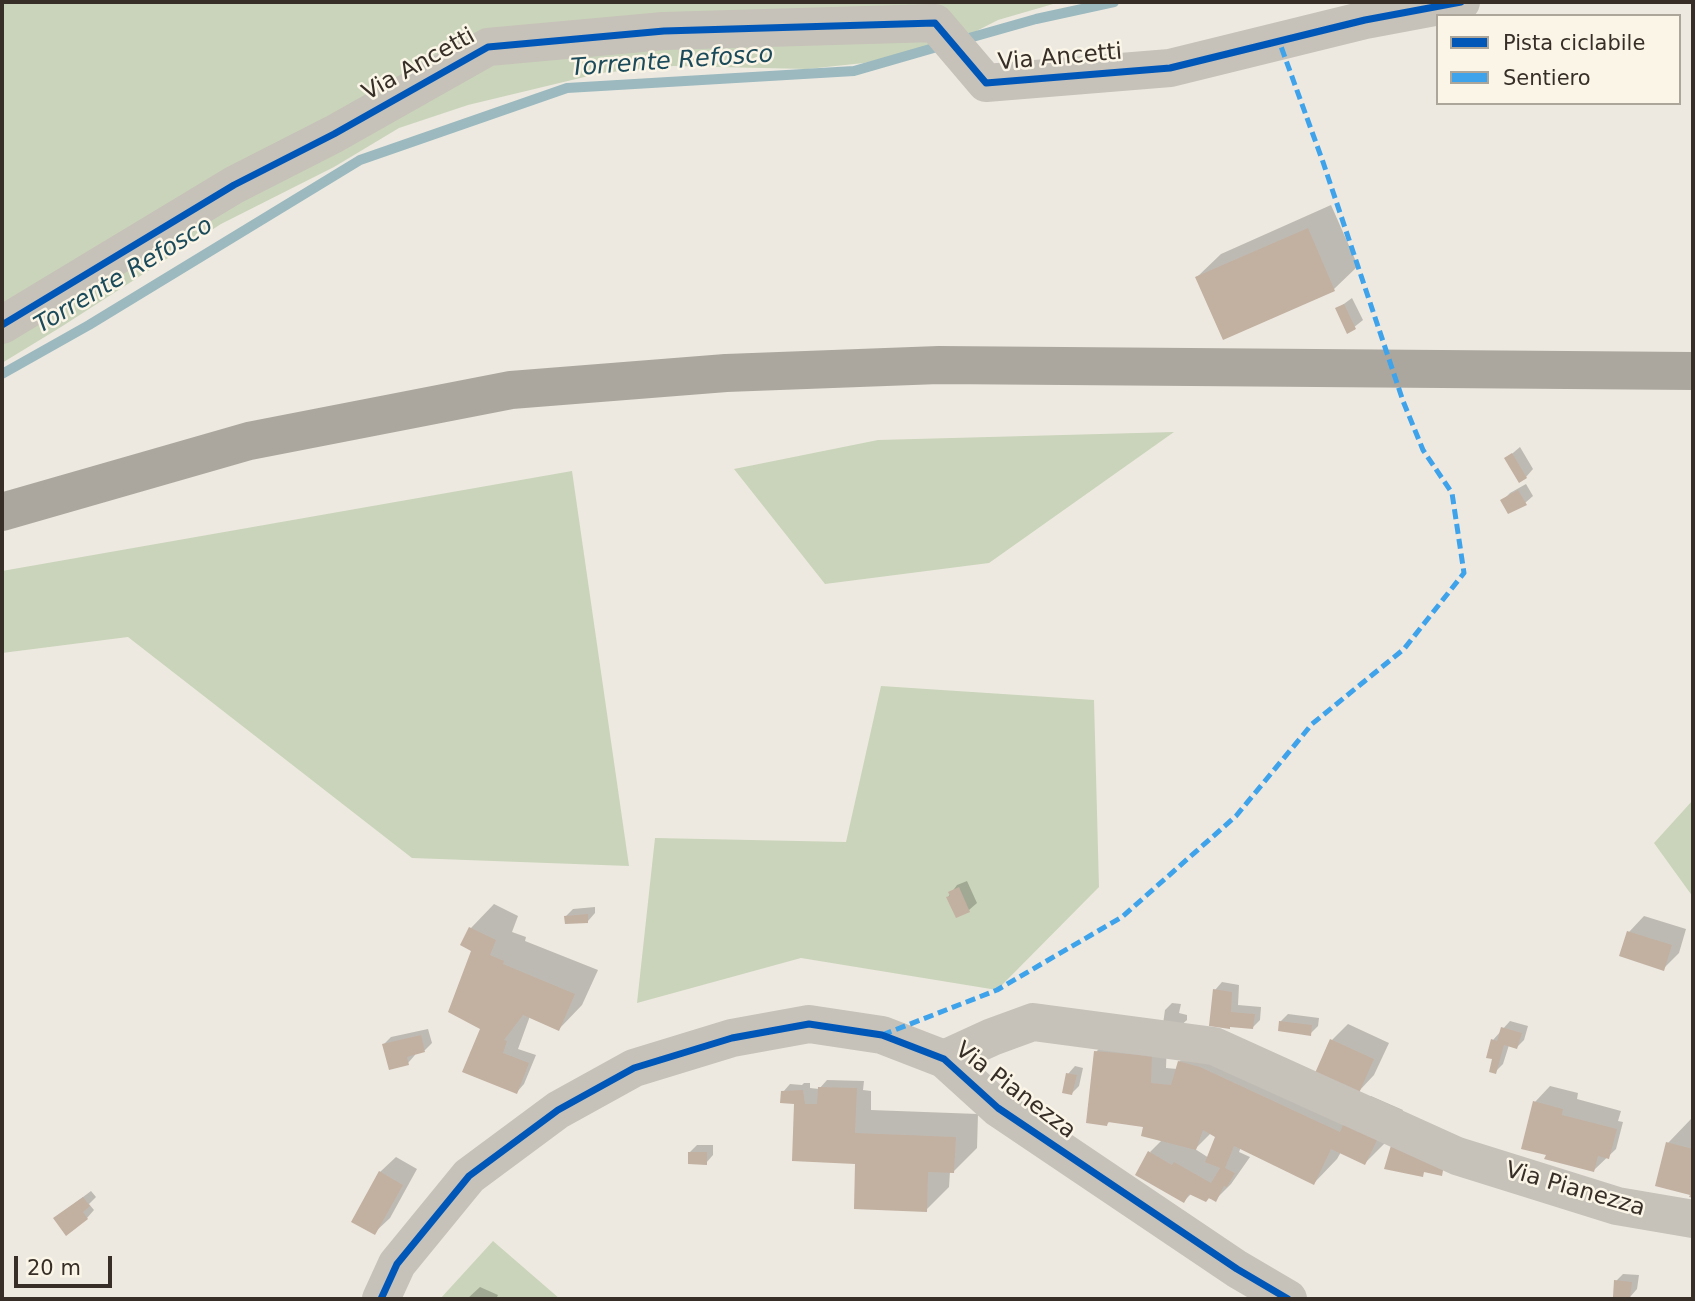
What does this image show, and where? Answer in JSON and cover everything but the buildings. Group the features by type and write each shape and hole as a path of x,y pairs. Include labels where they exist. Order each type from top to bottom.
{"highway":[{"path":"2,512 249,441 510,390 726,373 939,365 1693,371"}],"street":[{"name":"Via Ancetti","path":"2,325 234,185 334,134 488,47 664,31 935,23 986,83 1170,68 1364,20 1461,2"},
{"name":"Via Pianezza","path":"944,1059 1033,1022 1214,1046 1457,1156 1617,1206 1693,1219"},
{"name":"Via Pianezza","path":"382,1299 397,1264 469,1176 558,1110 634,1068 732,1038 809,1024 883,1035 944,1059 998,1108 1237,1269 1288,1299"}],"green space":[{"path":"2,2 1060,2 998,20 955,42 864,63 807,69 673,66 601,73 468,105 399,128 334,167 221,224 2,363"},
{"path":"1174,432 989,563 825,584 734,469 878,440"},
{"path":"572,471 629,866 412,858 128,637 2,653 2,571"},
{"path":"881,686 1094,700 1099,887 997,990 801,958 637,1003 655,838 846,842"},
{"path":"1693,800 1693,897 1654,843"},
{"path":"493,1241 560,1299 440,1299"}],"waterway":[{"name":"Torrente Refosco","path":"962,40 1036,19 1114,2"},
{"name":"Torrente Refosco","path":"2,374 89,325 360,160 567,88 854,71 944,45"}],"marked path":[{"path":"882,1035 997,990 1122,917 1236,816 1312,724 1404,649 1464,573 1452,493 1423,450 1403,401 1323,162 1279,41"}],"cycle path":[{"path":"2,325 234,185 334,134 488,47 664,31 935,23 986,83 1170,68 1365,20 1461,2"},
{"path":"381,1299 397,1264 469,1176 558,1110 634,1068 732,1038 809,1024 882,1035 944,1059 998,1108 1237,1269 1288,1299"}]}
